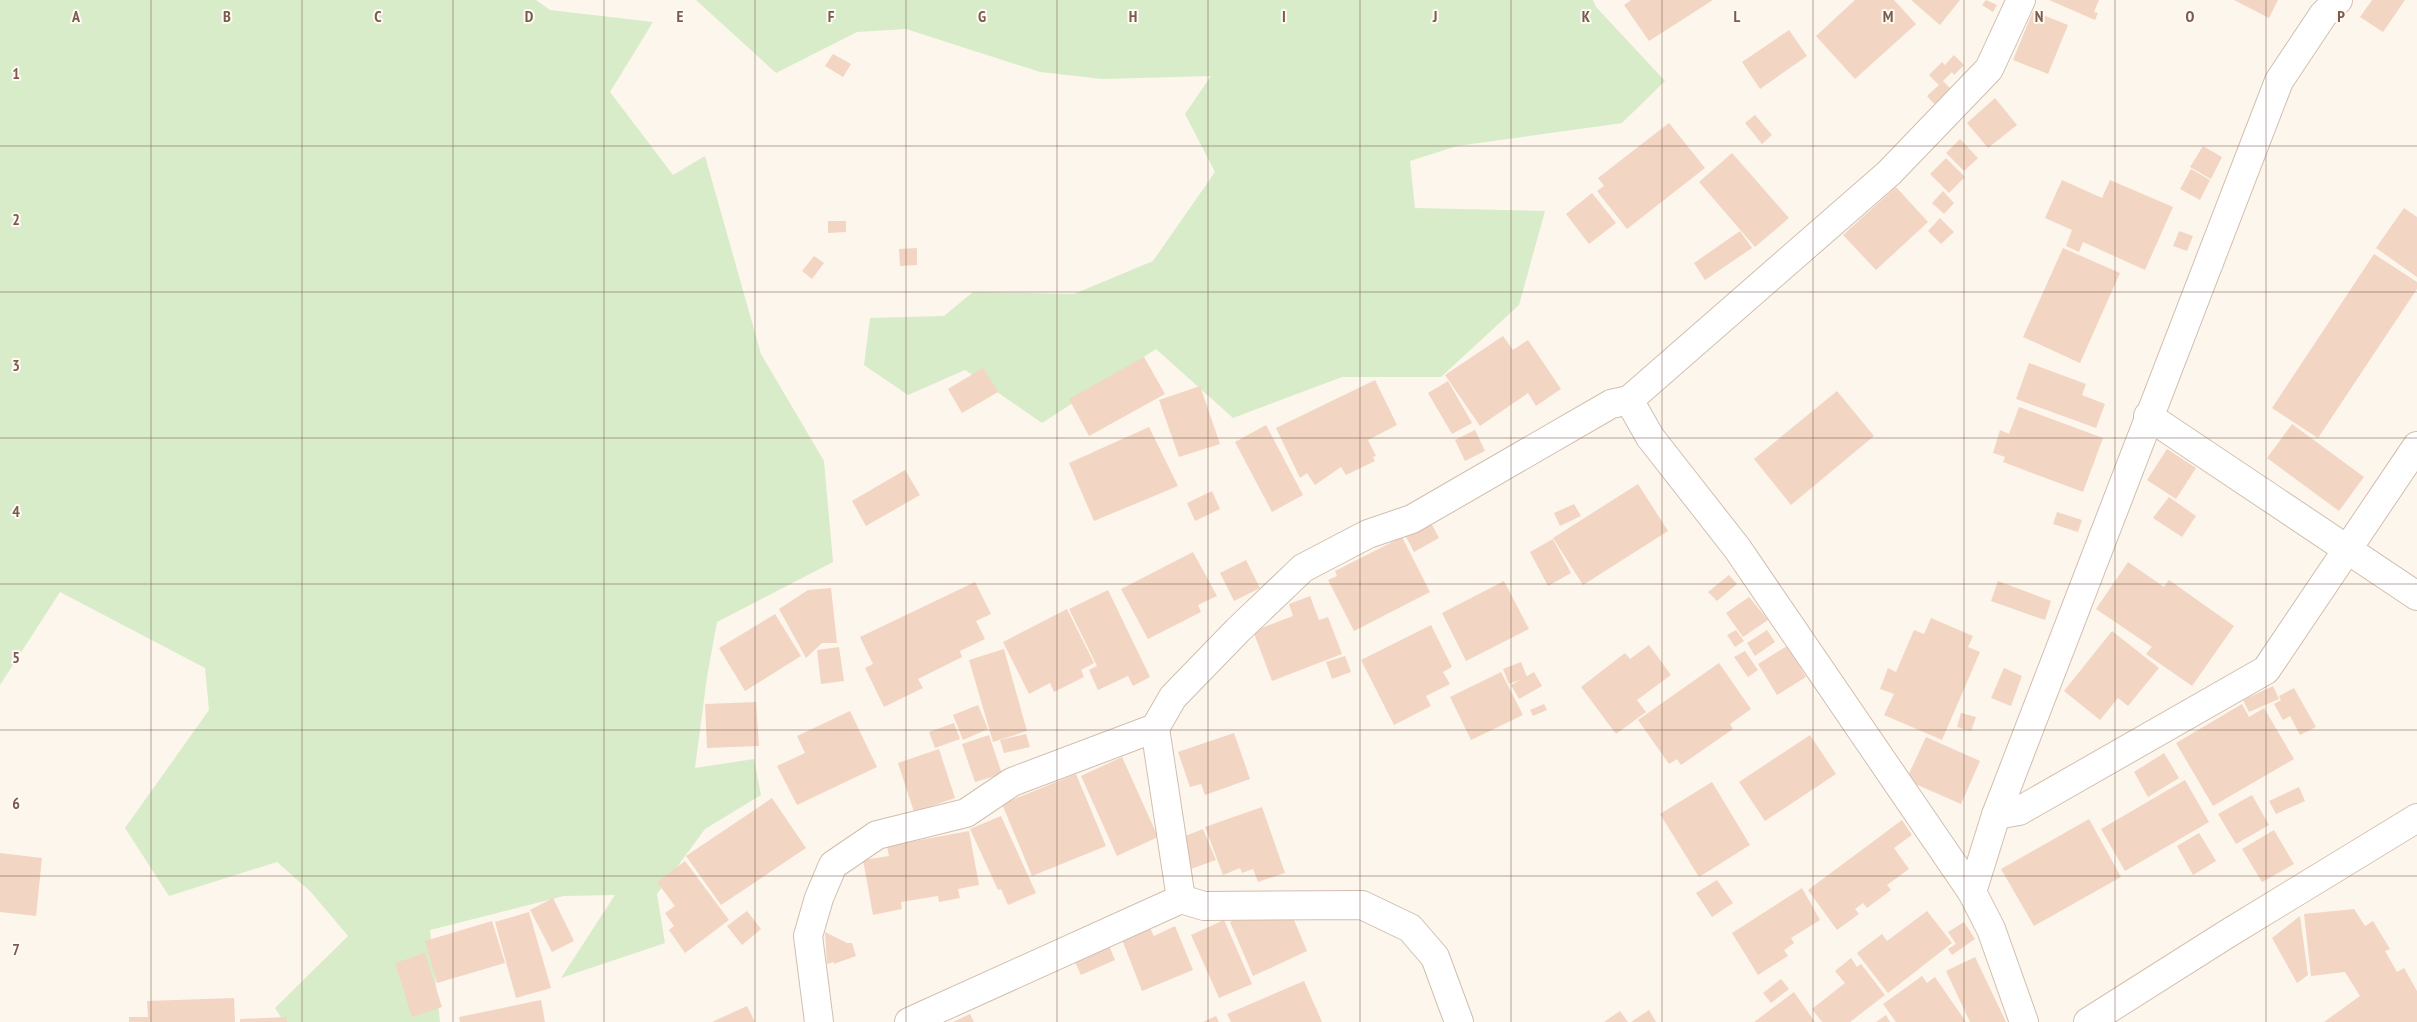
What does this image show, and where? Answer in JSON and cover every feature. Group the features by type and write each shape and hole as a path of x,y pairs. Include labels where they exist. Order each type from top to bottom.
{"street":[{"path":"1181,899 1155,728 1173,697 1238,630 1303,568 1368,534 1412,519 1611,404 1629,400 1889,173 1988,69 2020,0"},
{"path":"1972,892 1996,815 2278,81 2323,15 2338,0"},
{"path":"1629,400 1650,437 1737,548 1972,892 1991,929 2024,1022"},
{"path":"2148,416 2417,596"},
{"path":"1996,815 2020,811 2266,670 2349,550 2417,446"},
{"path":"819,1022 808,936 819,898 833,865 877,835 966,813 1012,782 1155,728"},
{"path":"2088,1022 2227,934 2417,818"},
{"path":"909,1022 1181,899 1204,906 1362,905 1410,928 1434,957 1459,1022"}],"green space":[{"path":"0,0 536,0 550,10 653,22 610,92 673,175 705,156 761,354 824,461 833,562 717,622 707,677 695,768 754,759 761,795 705,829 657,894 665,943 561,978 615,895 564,896 430,930 440,1022 284,1022 275,1008 348,936 311,892 277,862 169,896 125,828 209,710 205,668 60,592 0,685"},
{"path":"696,0 1593,0 1596,7 1665,81 1622,123 1457,146 1410,161 1415,208 1545,211 1519,305 1441,377 1342,377 1233,418 1156,349 1042,423 965,370 908,395 864,365 870,318 944,316 973,292 1074,294 1153,261 1215,172 1185,114 1211,76 1102,79 1040,72 906,29 857,32 776,73"}],"building":[{"path":"1631,0 1713,0 1649,41 1624,5"},
{"path":"1855,0 1894,0 1916,24 1855,79 1816,36"},
{"path":"1911,0 1960,0 1940,25"},
{"path":"1986,0 1997,5 1993,12 1982,5"},
{"path":"2049,0 2099,0 2094,12 2098,13 2095,20"},
{"path":"2234,0 2278,0 2269,18"},
{"path":"2372,0 2405,0 2383,32 2360,17"},
{"path":"2033,11 2068,25 2048,74 2013,60"},
{"path":"1789,30 1807,56 1760,89 1742,62"},
{"path":"833,54 851,64 843,77 825,66"},
{"path":"1954,55 1964,65 1954,75 1952,72 1943,81 1951,89 1935,105 1927,96 1939,85 1929,75 1942,62 1945,65"},
{"path":"1995,98 2017,125 1988,148 1967,123"},
{"path":"1755,115 1772,135 1762,144 1745,123"},
{"path":"1669,123 1705,168 1627,229 1597,191 1604,186 1598,178"},
{"path":"1960,139 1978,158 1964,171 1946,153"},
{"path":"2203,146 2222,157 2211,179 2190,167"},
{"path":"1732,153 1789,218 1755,247 1699,182"},
{"path":"1946,158 1965,177 1949,193 1930,174"},
{"path":"2191,169 2210,180 2200,200 2180,189"},
{"path":"2062,180 2102,198 2110,180 2173,207 2145,270 2083,242 2079,252 2066,246 2072,230 2045,218"},
{"path":"1896,187 1928,222 1876,270 1843,235"},
{"path":"1943,191 1954,203 1944,214 1932,203"},
{"path":"1592,193 1616,223 1589,244 1566,214"},
{"path":"2404,208 2417,217 2417,277 2376,248"},
{"path":"1940,218 1954,232 1941,244 1928,231"},
{"path":"828,221 846,221 846,232 828,233"},
{"path":"1740,231 1752,248 1705,280 1694,263"},
{"path":"2179,231 2193,236 2187,251 2173,246"},
{"path":"917,248 917,265 900,266 899,249"},
{"path":"2063,248 2120,273 2080,363 2023,337"},
{"path":"2374,254 2417,282 2417,289 2318,438 2272,408"},
{"path":"814,256 824,263 812,279 802,271"},
{"path":"1503,336 1513,350 1528,340 1561,389 1536,406 1528,393 1480,426 1445,375"},
{"path":"1144,357 1165,394 1089,436 1069,399"},
{"path":"2029,363 2086,384 2082,395 2105,404 2096,428 2016,399"},
{"path":"983,368 998,392 962,413 948,389"},
{"path":"1375,380 1397,425 1368,440 1376,456 1373,457 1375,461 1346,475 1341,467 1315,485 1307,473 1300,478 1276,428"},
{"path":"1448,381 1472,423 1452,434 1428,393"},
{"path":"1200,386 1220,444 1179,457 1159,400"},
{"path":"1837,391 1874,436 1791,505 1754,459"},
{"path":"2019,407 2103,438 2083,492 2003,462 2005,457 1993,453 2000,430 2009,434"},
{"path":"2292,424 2364,477 2339,511 2267,458"},
{"path":"1266,425 1303,495 1272,512 1235,442"},
{"path":"1149,427 1178,486 1094,521 1069,463"},
{"path":"1475,430 1485,451 1465,461 1455,440"},
{"path":"2167,449 2196,468 2176,499 2147,480"},
{"path":"905,470 920,495 866,526 852,501"},
{"path":"1638,484 1668,531 1583,585 1553,538"},
{"path":"1212,491 1220,509 1195,521 1187,503"},
{"path":"2169,497 2196,516 2182,537 2153,518"},
{"path":"1574,504 1581,516 1560,526 1554,513"},
{"path":"2057,512 2082,520 2078,532 2053,524"},
{"path":"1430,521 1439,538 1414,552 1405,535"},
{"path":"1402,537 1430,592 1354,631 1328,580 1337,576 1335,571"},
{"path":"1553,539 1571,573 1548,586 1530,552"},
{"path":"1193,552 1217,596 1198,605 1201,612 1148,639 1121,589"},
{"path":"1246,560 1260,588 1234,601 1220,573"},
{"path":"2128,562 2164,587 2169,580 2234,626 2192,686 2146,654 2152,647 2096,609"},
{"path":"1729,575 1737,584 1717,601 1708,592"},
{"path":"1504,581 1529,629 1466,661 1442,613"},
{"path":"1998,581 2051,601 2045,620 1991,601"},
{"path":"975,582 991,614 976,621 985,639 960,651 962,657 918,679 923,688 884,707 865,668 873,664 860,637"},
{"path":"831,588 837,643 822,643 806,658 779,609 808,590"},
{"path":"1108,590 1150,677 1133,686 1128,676 1098,690 1089,670 1097,666 1069,609"},
{"path":"1310,596 1319,620 1328,617 1342,654 1272,681 1253,631 1293,616 1289,604"},
{"path":"1749,597 1768,620 1743,637 1726,613"},
{"path":"1067,609 1094,663 1081,670 1084,677 1054,692 1050,683 1029,694 1003,642"},
{"path":"775,614 801,656 745,691 719,648"},
{"path":"1931,618 1973,636 1968,647 1980,652 1942,740 1884,715 1894,694 1880,689 1888,668 1896,672 1914,630 1924,634"},
{"path":"1431,625 1452,667 1443,672 1450,684 1426,696 1431,706 1394,725 1361,660"},
{"path":"1736,630 1744,641 1735,647 1727,635"},
{"path":"1767,630 1775,642 1755,656 1747,643"},
{"path":"2112,631 2159,668 2128,706 2118,698 2100,720 2064,691"},
{"path":"1649,645 1671,675 1637,700 1646,712 1616,734 1581,687 1625,653 1630,659"},
{"path":"1787,646 1806,677 1777,695 1758,664"},
{"path":"839,647 844,681 821,684 817,650"},
{"path":"1004,649 1027,731 993,742 969,660"},
{"path":"1745,651 1758,670 1748,677 1734,657"},
{"path":"1345,656 1351,672 1332,679 1326,662"},
{"path":"1521,662 1527,677 1509,684 1503,669"},
{"path":"1719,663 1751,709 1730,724 1733,729 1681,765 1677,759 1669,764 1638,720"},
{"path":"2004,668 2022,676 2011,706 1991,698"},
{"path":"1501,672 1523,715 1471,740 1450,697"},
{"path":"1534,672 1542,686 1519,699 1511,685"},
{"path":"2273,686 2279,699 2249,712 2243,700"},
{"path":"2294,688 2316,727 2300,735 2290,716 2283,720 2274,704 2281,700 2279,696"},
{"path":"756,702 759,746 707,748 705,704"},
{"path":"1544,704 1547,710 1533,716 1530,710"},
{"path":"2242,704 2249,717 2264,708 2294,759 2213,806 2176,743"},
{"path":"978,705 988,729 963,740 953,715"},
{"path":"850,711 877,767 797,805 777,766 805,753 797,736"},
{"path":"1961,713 1976,717 1971,731 1957,727"},
{"path":"954,723 960,739 935,748 929,732"},
{"path":"1234,733 1250,779 1205,795 1201,784 1190,787 1178,752"},
{"path":"1026,734 1030,747 1004,753 1000,740"},
{"path":"989,735 1002,774 975,782 962,744"},
{"path":"1810,735 1836,774 1765,821 1739,782"},
{"path":"1926,737 1980,761 1961,804 1906,780"},
{"path":"939,749 955,798 914,812 898,763"},
{"path":"2164,753 2179,778 2148,797 2134,772"},
{"path":"1122,757 1158,837 1117,856 1081,776"},
{"path":"1076,774 1106,846 1032,876 1002,804"},
{"path":"2185,780 2209,822 2125,871 2101,829"},
{"path":"1712,782 1750,845 1699,877 1660,814"},
{"path":"2299,787 2305,801 2276,814 2269,801"},
{"path":"2252,795 2269,825 2236,844 2218,814"},
{"path":"772,798 806,848 721,905 686,856"},
{"path":"1262,807 1285,873 1258,882 1253,869 1242,873 1240,868 1223,875 1205,827"},
{"path":"1001,816 1036,893 1008,905 1001,889 998,890 970,829"},
{"path":"2089,819 2121,877 2034,926 2001,869"},
{"path":"1902,820 1912,835 1894,848 1909,869 1887,885 1891,890 1867,908 1863,903 1855,909 1859,914 1837,930 1808,890"},
{"path":"1203,829 1216,860 1188,870 1180,838"},
{"path":"2274,830 2294,864 2262,882 2242,849"},
{"path":"969,831 979,885 958,889 960,898 939,902 938,896 901,902 902,909 873,915 863,860 889,856 887,846"},
{"path":"2199,833 2216,861 2193,875 2177,846"},
{"path":"0,853 42,858 36,916 0,912"},
{"path":"685,861 729,920 685,953 669,930 674,926 665,913 675,906 657,882"},
{"path":"1717,880 1733,903 1712,917 1696,893"},
{"path":"1802,888 1820,920 1791,938 1794,943 1784,950 1788,956 1758,975 1732,933"},
{"path":"553,898 574,941 552,952 530,910"},
{"path":"2354,909 2365,926 2373,921 2390,949 2385,951 2397,972 2404,968 2417,991 2417,1022 2324,1022 2360,996 2345,972 2311,976 2304,914"},
{"path":"747,911 761,929 742,945 727,926"},
{"path":"1927,911 1952,943 1888,993 1857,953 1882,934 1887,941"},
{"path":"529,912 551,988 516,998 495,922"},
{"path":"1244,915 1294,920 1307,951 1253,976 1230,922"},
{"path":"2300,916 2308,975 2297,983 2272,938"},
{"path":"1224,920 1252,984 1219,998 1191,935"},
{"path":"492,921 505,963 437,983 425,941"},
{"path":"1964,922 1975,939 1952,955 1948,949 1956,944 1948,932"},
{"path":"1149,926 1154,936 1175,926 1193,970 1142,991 1121,937"},
{"path":"825,932 847,943 852,943 856,956 834,964 834,962 827,964"},
{"path":"1108,943 1115,960 1081,975 1073,958"},
{"path":"425,953 442,1007 412,1017 395,963"},
{"path":"1975,957 2006,1022 1970,1022 1946,971"},
{"path":"1851,958 1857,967 1861,964 1885,995 1850,1022 1822,1022 1812,1009 1845,983 1835,971"},
{"path":"1922,976 1927,983 1935,977 1966,1022 1896,1022 1883,1004"},
{"path":"1781,979 1789,989 1771,1003 1763,993"},
{"path":"1304,981 1322,1022 1231,1022 1227,1014"},
{"path":"1794,992 1815,1022 1754,1022"},
{"path":"234,998 235,1022 129,1022 129,1017 148,1017 147,1001"},
{"path":"541,1000 545,1022 460,1022 459,1017"},
{"path":"747,1006 755,1022 712,1022"},
{"path":"1649,1010 1656,1022 1631,1022"},
{"path":"1620,1011 1628,1022 1604,1022"},
{"path":"970,1014 974,1022 953,1022"},
{"path":"1886,1015 1890,1022 1876,1022"},
{"path":"1216,1016 1219,1022 1203,1022"},
{"path":"286,1017 287,1022 240,1022 240,1019"}]}
